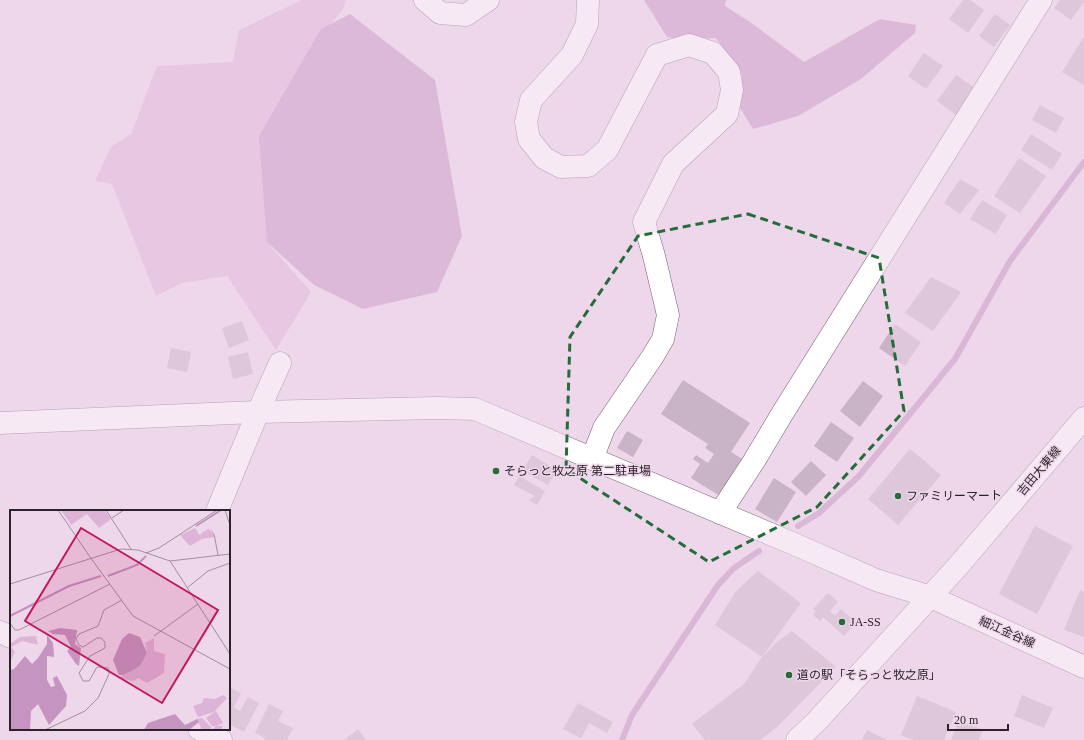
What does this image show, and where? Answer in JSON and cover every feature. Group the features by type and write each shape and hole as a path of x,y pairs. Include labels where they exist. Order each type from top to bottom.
{"street":[{"path":"425,0 440,13 466,15 488,0"},
{"path":"588,0 587,24 572,55 531,100 526,122 529,139 544,158 561,167 588,166 607,150 657,55 688,45 713,53 729,72 732,90 727,114 673,164 644,222 668,314 663,339 604,428 592,459"},
{"path":"720,513 754,462 791,400 1041,0"},
{"path":"217,510 280,363"},
{"name":"細江金谷線","path":"0,423 258,412 437,408 475,409 876,580 930,597 1084,667"},
{"name":"吉田大東線","path":"797,740 817,721 930,597 1084,418"},
{"path":"0,632 10,637"},
{"path":"201,730 221,740"}],"highlighted area":[{"path":"748,214 879,258 904,411 817,507 709,562 566,469 570,337 638,236"}],"shaded area":[{"path":"302,0 346,0 342,11 310,48 267,242 311,292 276,350 227,276 182,283 156,296 112,184 95,181 111,147 131,134 157,66 233,62 239,30"},
{"path":"644,0 726,0 725,6 750,22 804,62 880,19 916,25 915,33 861,79 798,116 753,129 740,108 742,75 716,38 683,39 667,37"},
{"path":"350,14 435,80 462,236 437,292 363,309 314,285 267,242 259,136 321,29"}],"building":[{"path":"963,0 970,0 984,10 968,33 949,19"},
{"path":"1060,0 1084,0 1084,2 1071,20 1054,8"},
{"path":"995,14 1010,25 994,47 979,36"},
{"path":"1084,38 1084,85 1062,72"},
{"path":"924,53 943,66 926,89 908,76"},
{"path":"956,75 975,88 956,115 937,101"},
{"path":"1040,105 1064,118 1056,133 1032,120"},
{"path":"1031,134 1062,154 1052,170 1021,150"},
{"path":"1019,158 1046,176 1020,213 994,196"},
{"path":"960,179 979,190 960,214 944,203"},
{"path":"982,200 1007,215 996,234 970,219"},
{"path":"931,277 961,292 933,331 905,313"},
{"path":"242,321 249,340 229,348 222,328"},
{"path":"895,324 921,342 905,366 879,348"},
{"path":"171,348 191,352 187,372 167,368"},
{"path":"248,352 253,374 233,379 228,357"},
{"path":"683,380 750,423 731,452 744,460 720,496 691,478 700,464 693,459 696,455 708,463 714,454 705,448 708,444 661,414"},
{"path":"863,381 883,396 860,427 840,411"},
{"path":"831,422 854,438 837,462 814,446"},
{"path":"627,431 643,440 633,457 617,448"},
{"path":"910,449 941,475 898,525 868,499"},
{"path":"532,455 557,470 548,485 522,471"},
{"path":"811,461 826,475 806,496 791,482"},
{"path":"519,476 545,491 537,505 529,500 535,496 514,485"},
{"path":"774,478 796,492 777,522 755,509"},
{"path":"1035,526 1073,546 1037,614 999,594"},
{"path":"758,571 801,603 762,657 715,625 736,591"},
{"path":"1080,590 1084,592 1084,637 1064,630"},
{"path":"828,593 838,602 830,611 835,616 841,609 856,623 844,636 823,617 820,621 813,615 816,611 813,609"},
{"name":"道の駅「そらっと牧之原」","path":"792,631 836,667 777,727 760,740 705,740 692,724 744,684 762,657 776,643"},
{"path":"230,688 241,693 234,707 240,711 248,697 259,703 244,732 230,725"},
{"path":"1022,695 1053,708 1044,728 1014,716"},
{"path":"917,696 956,712 944,740 914,740 901,735"},
{"path":"578,703 613,722 607,733 589,723 581,738 563,729"},
{"path":"269,704 283,711 278,721 293,728 287,740 264,740 265,738 255,733"},
{"path":"959,720 983,730 979,740 951,740"},
{"path":"358,729 366,740 344,740"},
{"path":"867,730 887,740 862,740"}],"waterway":[{"path":"798,526 819,513 859,476 955,359 1010,261 1084,162"},
{"path":"622,740 632,715 718,585 734,568 759,551"}],"place":[{"name":"そらっと牧之原 第二駐車場","path":"496,471"},
{"name":"ファミリーマート","path":"898,496"},
{"name":"JA-SS","path":"842,622"},
{"name":"道の駅「そらっと牧之原」","path":"789,675"}]}
